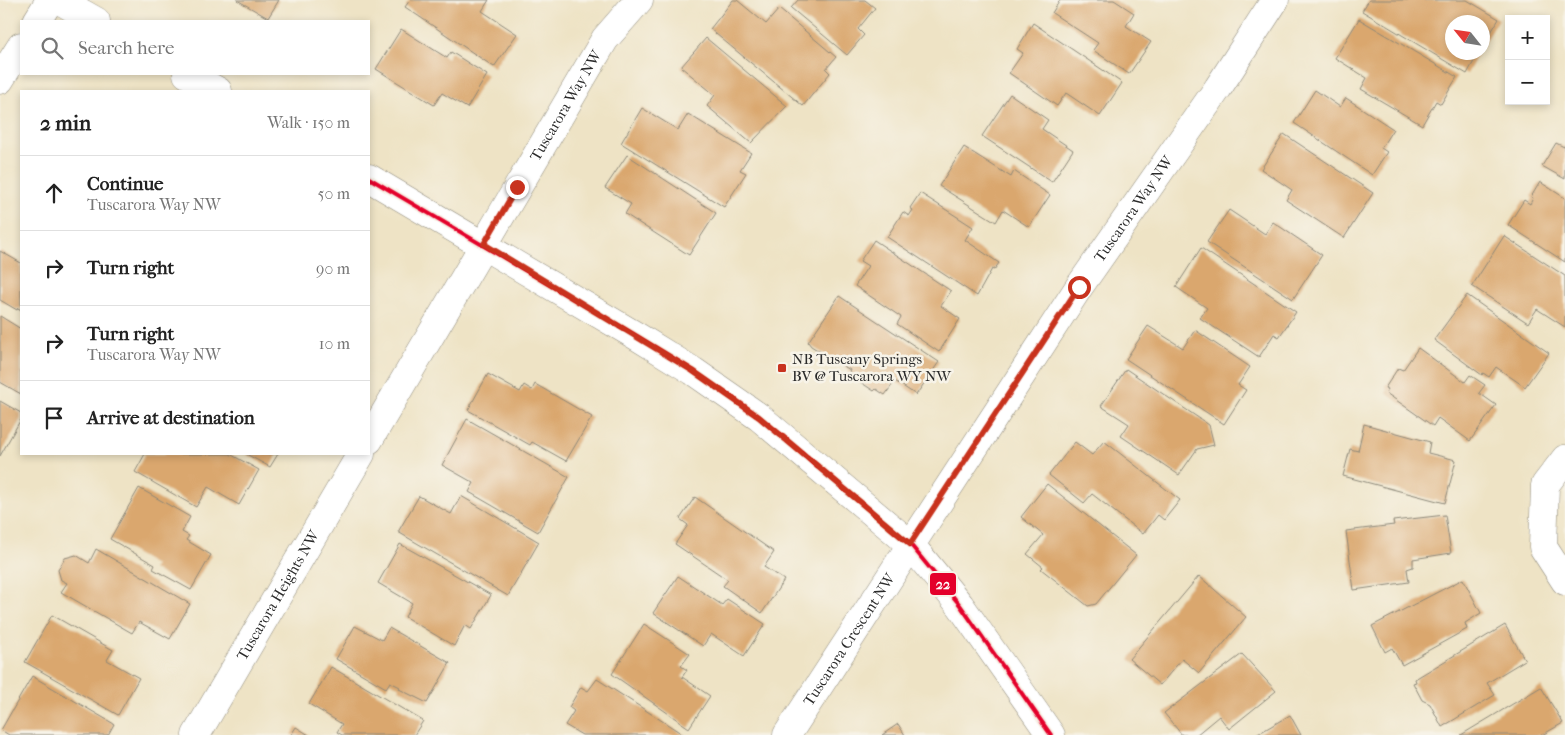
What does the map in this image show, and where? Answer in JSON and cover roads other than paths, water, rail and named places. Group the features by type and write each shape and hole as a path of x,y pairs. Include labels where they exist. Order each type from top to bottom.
{"street":[{"path":"38,20 50,0"},
{"path":"59,0 94,20"},
{"name":"Tuscarora Way NW","path":"484,244 605,39 639,0"},
{"name":"Tuscarora Way NW","path":"910,544 1079,287 1218,88 1275,0"},
{"path":"0,80 20,48"},
{"path":"189,75 216,90"},
{"path":"370,179 484,244 693,371 759,417 910,544 965,612 1051,735"},
{"path":"370,438 484,244"},
{"name":"Tuscarora Heights NW","path":"196,735 359,455"},
{"path":"1565,458 1545,485 1543,546 1565,581"},
{"name":"Tuscarora Crescent NW","path":"787,735 910,544"}],"place":[{"name":"NB Tuscany Springs BV @ Tuscarora WY NW","path":"782,368"}]}
